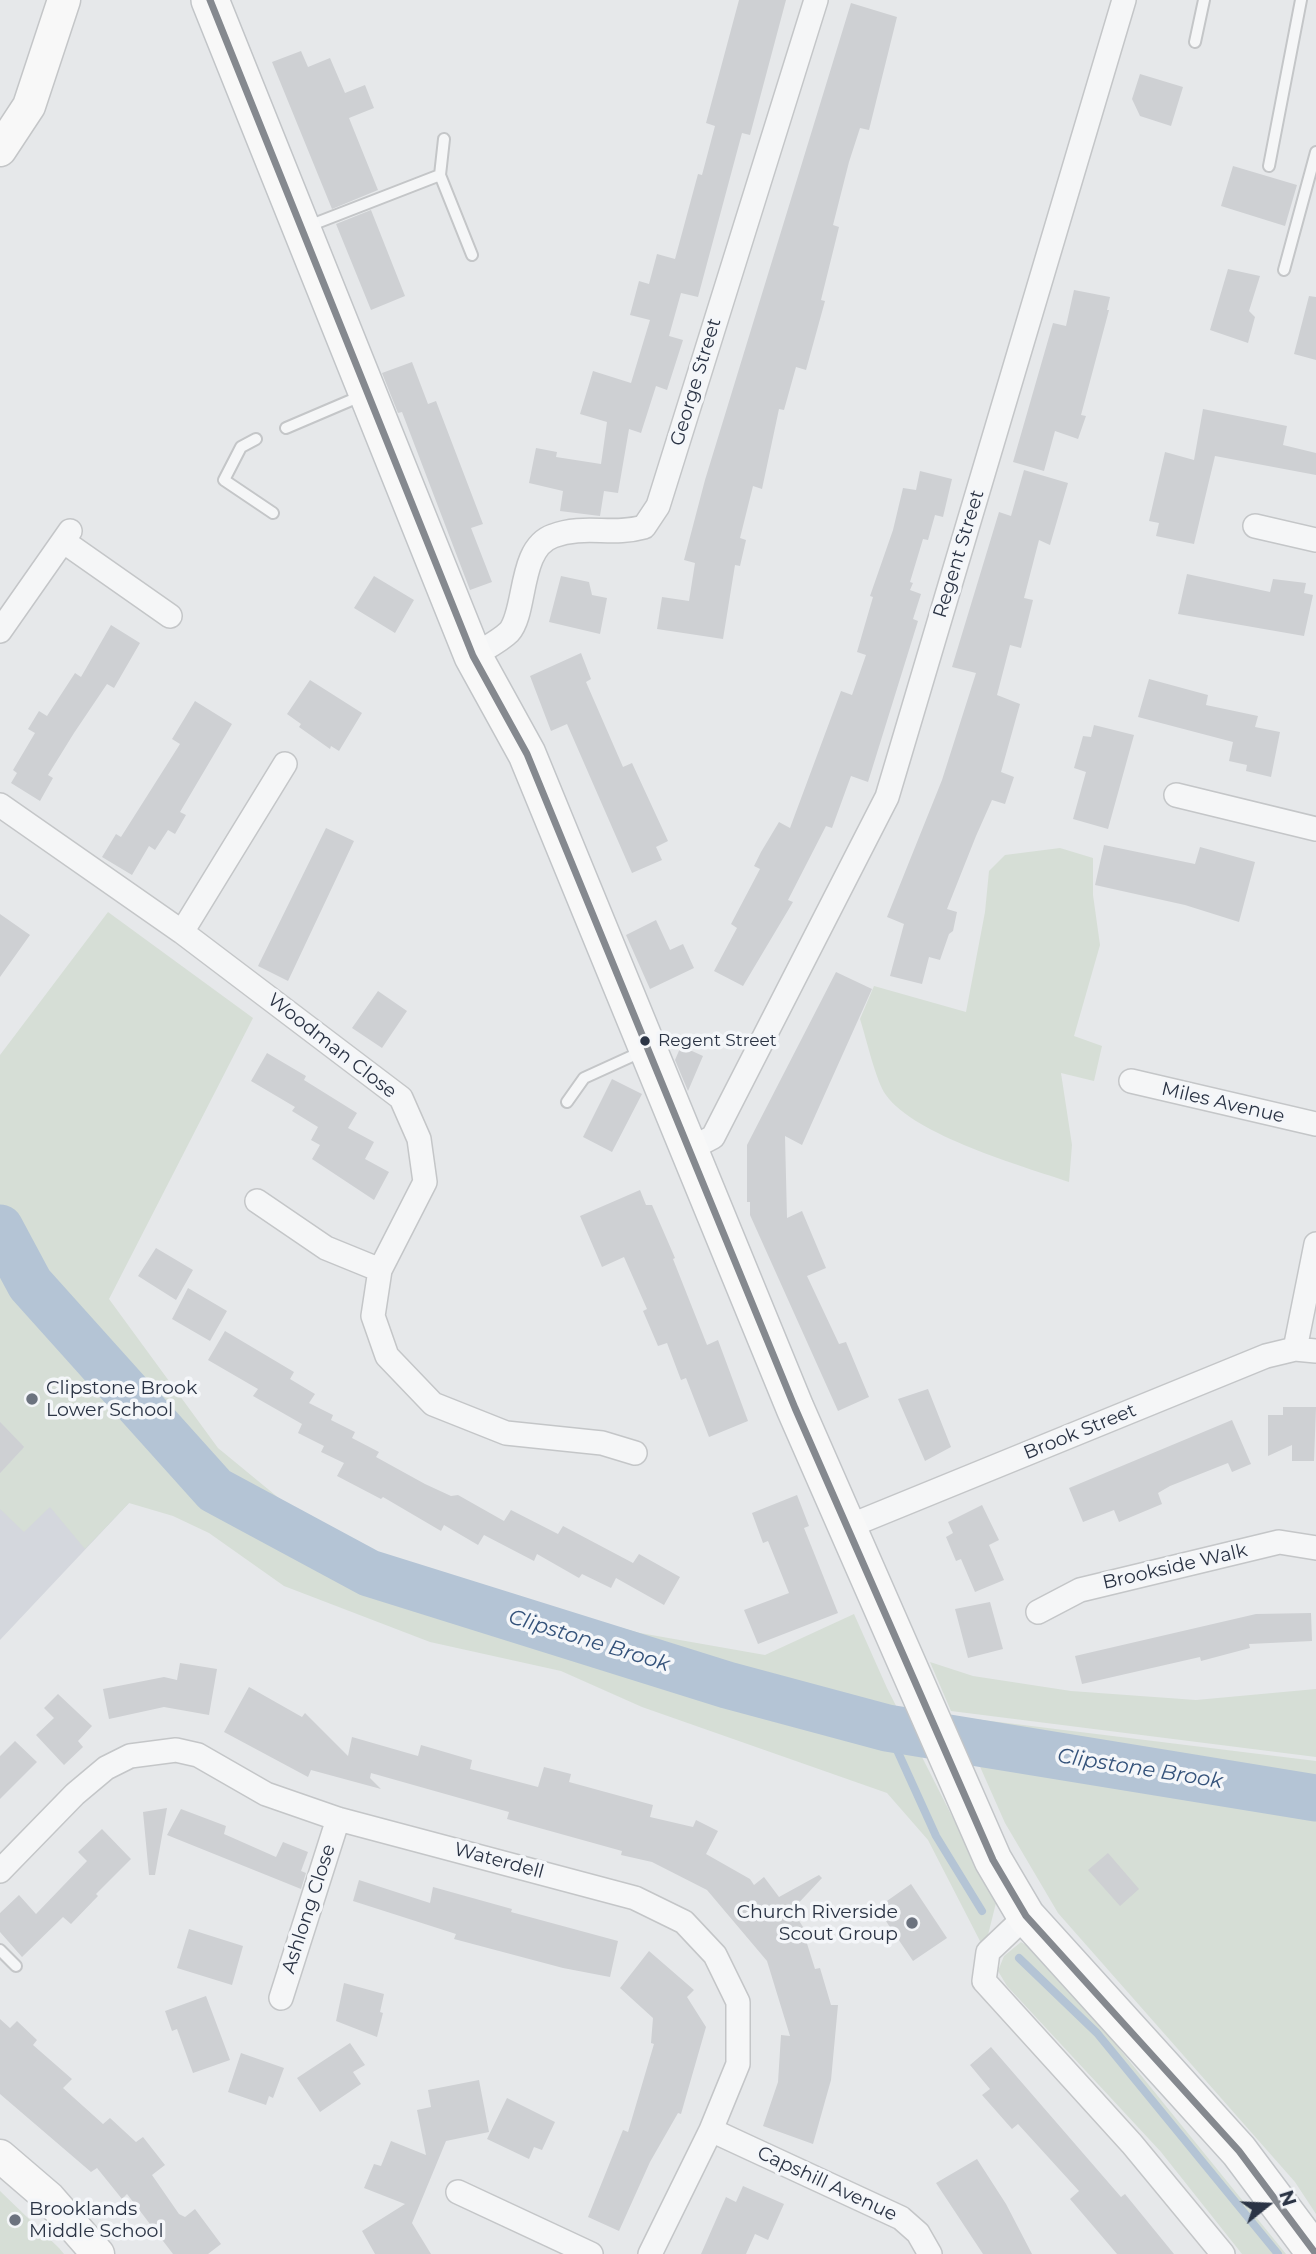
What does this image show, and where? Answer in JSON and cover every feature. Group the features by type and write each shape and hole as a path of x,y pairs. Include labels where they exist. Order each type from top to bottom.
{"main road":[{"path":"210,0 473,656 527,754 688,1150 946,1758 993,1860 1026,1916 1239,2151 1316,2254"}],"street":[{"path":"0,150 29,106 64,0"},
{"name":"George Street","path":"473,656 511,631 532,555 550,537 577,529 622,533 644,527 658,506 816,0"},
{"name":"Regent Street","path":"688,1150 713,1136 887,797 1124,0"},
{"path":"1255,526 1316,540"},
{"path":"0,631 66,536 170,616"},
{"path":"181,932 285,764"},
{"path":"1175,795 1316,830"},
{"name":"Woodman Close","path":"0,805 181,932 401,1098 419,1139 425,1182 380,1270 373,1316 387,1356 433,1404 506,1433 602,1443 635,1453"},
{"name":"Miles Avenue","path":"1130,1081 1316,1124"},
{"path":"257,1201 326,1248 380,1270"},
{"path":"1305,1350 1316,1244"},
{"name":"Brook Street","path":"847,1527 1253,1361 1305,1350"},
{"name":"Brookside Walk","path":"1038,1612 1080,1590 1279,1542 1316,1548"},
{"name":"Waterdell","path":"0,1871 75,1794 106,1768 130,1756 157,1750 176,1750 198,1755 266,1794 338,1819 635,1898 684,1922 715,1955 738,2002 738,2064 711,2130 650,2254"},
{"name":"Ashlong Close","path":"281,1998 338,1819"},
{"path":"1026,1916 988,1952 984,1981 1132,2144 1223,2254"},
{"name":"Capshill Avenue","path":"711,2130 901,2218 918,2233 930,2254"},
{"path":"0,2156 49,2198 89,2247"},
{"path":"458,2192 590,2254"}],"lane":[{"path":"1195,42 1204,0"},
{"path":"1269,166 1301,0"},
{"path":"444,139 440,175 472,254"},
{"path":"1284,270 1316,152"},
{"path":"300,229 440,175"},
{"path":"286,428 367,393"},
{"path":"256,439 241,447 224,480 273,513"},
{"path":"567,1102 584,1078 647,1049"},
{"path":"0,1950 16,1966"}],"shaded area":[{"path":"1060,848 1093,858 1093,895 1100,945 1074,1036 1102,1046 1094,1081 1061,1073 1072,1145 1069,1182 970,1148 900,1110 882,1089 860,1019 874,986 966,1012 985,912 989,871 1005,855"},
{"path":"108,912 253,1018 109,1299 218,1448 314,1527 432,1575 640,1633 765,1655 854,1614 887,1688 996,1903 988,1935 981,1943 928,1840 887,1793 642,1707 561,1671 430,1642 284,1586 209,1533 173,1516 129,1503 85,1549 50,1507 24,1532 0,1509 0,1473 24,1447 0,1422 0,1055"},
{"name":"Clipstone Brook Lower School","path":"0,1296 129,1503 0,1640"},
{"name":"Clipstone Brook","path":"930,1662 973,1676 1071,1691 1196,1700 1316,1689 1316,1757 951,1711"},
{"name":"Clipstone Brook","path":"958,1717 1316,1761 1316,2214 1295,2182 1058,1913 1005,1823"},
{"path":"1021,1942 1037,1952 1092,2015 1286,2254 1242,2254 1161,2152 1007,1986 998,1971 1004,1956"},
{"name":"Brooklands Middle School","path":"0,2191 59,2248 64,2254 0,2254"}],"building":[{"path":"739,0 786,0 750,135 742,133 698,297 681,293 669,336 683,340 667,390 656,386 641,433 629,429 618,493 604,491 600,516 560,511 563,491 529,483 536,448 557,452 556,457 601,464 607,422 580,414 593,371 631,383 650,320 630,315 639,281 649,284 657,254 675,259 698,174 702,175 715,126 706,123"},
{"path":"851,3 897,17 869,130 860,128 849,162 833,225 839,227 821,300 825,301 806,370 796,367 784,410 779,409 762,489 753,486 740,538 746,540 740,566 735,565 723,639 657,629 662,597 689,601 695,563 684,560 705,480"},
{"path":"301,51 308,67 330,58 345,93 365,85 374,108 349,118 378,190 332,209 272,62"},
{"path":"1140,74 1183,87 1171,126 1140,116 1132,99"},
{"path":"1233,166 1297,185 1285,226 1221,206"},
{"path":"371,210 405,296 371,310 336,224"},
{"path":"1228,269 1260,276 1249,311 1255,317 1248,343 1210,330"},
{"path":"1074,290 1110,297 1109,310 1081,415 1086,416 1078,439 1055,431 1044,471 1013,462 1053,323 1066,326"},
{"path":"1309,296 1316,297 1316,360 1294,354"},
{"path":"412,362 428,404 436,401 483,524 471,528 492,582 470,590 402,412 398,413 382,373"},
{"path":"1203,409 1287,426 1283,445 1316,453 1316,475 1215,456 1194,544 1156,536 1159,523 1149,521 1165,452 1194,460"},
{"path":"1024,470 1068,483 1050,545 1039,540 1024,598 1033,600 1021,648 1010,645 997,695 1020,704 1001,772 1014,777 1005,804 992,800 976,836 947,909 957,912 953,931 949,934 940,960 929,957 922,984 890,976 904,924 887,917 942,780 976,673 952,667 999,512 1011,516"},
{"path":"920,471 952,479 943,517 935,515 928,540 923,539 910,582 913,583 910,590 921,594 913,619 918,621 868,782 851,776 832,828 826,826 788,900 793,902 743,986 714,971 737,928 731,924 760,869 754,866 761,852 779,822 790,828 841,691 852,695 866,655 857,652 873,597 870,596 893,530 903,488 916,490"},
{"path":"1187,574 1270,592 1273,579 1306,583 1304,593 1313,595 1304,636 1178,614"},
{"path":"374,576 414,600 395,633 354,608"},
{"path":"561,576 589,582 592,595 607,598 600,634 549,622"},
{"path":"111,625 140,643 114,688 107,684 74,733 48,775 53,778 40,801 11,783 17,773 13,770 35,733 28,729 39,711 47,716 75,673 81,677"},
{"path":"581,653 591,679 586,682 623,767 632,763 668,841 656,847 662,860 632,873 567,724 551,731 530,676"},
{"path":"1149,679 1208,695 1206,705 1258,716 1255,727 1280,732 1271,777 1246,771 1247,765 1229,761 1233,742 1138,717"},
{"path":"310,680 362,713 339,751 331,746 330,749 299,727 301,724 287,714"},
{"path":"195,701 232,724 180,812 186,815 175,834 168,830 155,850 149,846 132,875 102,857 116,834 121,837 180,744 172,739"},
{"path":"1094,725 1134,735 1108,829 1073,819 1086,772 1074,768 1083,736 1091,737"},
{"path":"326,828 354,841 288,981 258,966"},
{"path":"1104,845 1195,864 1200,847 1255,862 1239,922 1185,905 1095,885"},
{"path":"0,914 30,935 0,977"},
{"path":"656,920 670,950 683,944 694,968 650,989 626,935"},
{"path":"836,972 872,989 802,1145 785,1136 787,1218 802,1211 826,1268 807,1276 839,1344 846,1342 869,1397 838,1411 750,1215 750,1202 747,1202 747,1145"},
{"path":"378,991 407,1011 382,1048 352,1028"},
{"path":"681,1046 703,1056 688,1091 675,1060"},
{"path":"267,1053 306,1076 304,1080 357,1113 348,1128 374,1142 365,1159 389,1172 374,1200 312,1159 320,1145 311,1140 318,1127 292,1111 295,1107 251,1081"},
{"path":"612,1079 642,1094 612,1152 583,1137"},
{"path":"640,1190 646,1205 652,1205 675,1258 673,1259 707,1345 718,1340 748,1421 709,1437 686,1378 681,1380 667,1343 658,1346 643,1311 647,1309 624,1257 602,1267 580,1216"},
{"path":"156,1248 193,1270 176,1300 138,1276"},
{"path":"188,1288 227,1311 210,1341 172,1319"},
{"path":"225,1331 294,1372 290,1379 315,1394 309,1403 333,1415 331,1420 355,1432 352,1438 379,1452 376,1457 425,1484 451,1496 458,1495 504,1521 511,1510 558,1534 563,1526 633,1563 639,1554 680,1577 664,1605 616,1578 611,1588 582,1574 579,1578 537,1554 534,1561 484,1535 478,1545 444,1525 441,1531 383,1497 381,1499 337,1476 344,1463 321,1452 324,1446 298,1433 302,1424 253,1396 258,1389 208,1360"},
{"path":"928,1389 951,1447 925,1461 898,1399"},
{"path":"1283,1407 1316,1407 1314,1461 1292,1461 1292,1445 1268,1456 1268,1415 1283,1415"},
{"path":"1232,1420 1251,1464 1232,1472 1228,1463 1170,1486 1158,1493 1162,1504 1119,1522 1114,1510 1083,1522 1069,1488"},
{"path":"0,1422 24,1447 0,1473"},
{"path":"797,1495 809,1526 804,1528 838,1613 758,1644 744,1610 789,1593 768,1541 763,1543 752,1513"},
{"path":"982,1505 999,1540 989,1545 1004,1580 975,1592 961,1559 956,1561 946,1537 953,1533 948,1522"},
{"path":"990,1602 1003,1649 968,1658 955,1609"},
{"path":"1311,1613 1312,1641 1249,1644 1250,1648 1201,1661 1200,1657 1082,1684 1075,1656 1256,1614"},
{"path":"180,1663 217,1669 209,1715 164,1707 109,1719 103,1689 164,1677 177,1680"},
{"path":"249,1687 302,1717 305,1713 348,1756 352,1737 418,1756 421,1745 472,1760 470,1769 538,1787 544,1767 571,1774 569,1782 653,1805 650,1817 693,1827 696,1820 718,1831 706,1854 750,1879 754,1885 764,1877 779,1897 819,1875 822,1878 792,1910 807,1933 804,1934 815,1969 820,1968 831,2005 838,2005 831,2080 813,2144 763,2126 778,2082 781,2035 790,2036 767,1961 707,1890 652,1862 621,1855 622,1851 507,1819 509,1812 371,1773 370,1778 381,1789 311,1770 308,1777 224,1732"},
{"path":"58,1694 92,1726 78,1741 83,1747 64,1765 36,1735 54,1718 44,1708"},
{"path":"15,1741 37,1762 0,1799 0,1756"},
{"path":"167,1808 155,1875 149,1875 143,1812"},
{"path":"181,1809 226,1826 224,1834 276,1857 283,1842 308,1852 301,1871 306,1873 301,1889 167,1835"},
{"path":"102,1829 131,1859 71,1924 63,1917 22,1957 0,1932 0,1913 19,1895 36,1914 87,1861 78,1852"},
{"path":"1108,1853 1139,1889 1120,1906 1088,1870"},
{"path":"359,1880 430,1903 433,1887 512,1909 511,1912 618,1941 610,1977 563,1968 454,1939 456,1934 353,1901"},
{"name":"Church Riverside Scout Group","path":"911,1884 947,1938 913,1961 877,1908"},
{"path":"189,1929 243,1946 232,1985 177,1968"},
{"path":"649,1951 694,1990 687,1997 706,2027 681,2114 678,2113 650,2162 619,2231 588,2217 623,2130 628,2132 654,2044 651,2043 653,2018 620,1988"},
{"path":"344,1983 384,1994 377,2037 336,2021"},
{"path":"206,1996 230,2060 193,2073 177,2029 172,2031 165,2011"},
{"path":"0,2019 10,2028 17,2021 37,2040 33,2045 72,2079 63,2088 103,2124 110,2118 136,2142 143,2137 165,2165 152,2175 179,2214 185,2217 195,2209 221,2244 208,2254 173,2254 127,2194 122,2199 97,2168 91,2172 0,2094"},
{"path":"350,2043 365,2065 353,2072 361,2084 320,2112 297,2078"},
{"path":"991,2047 1121,2197 1125,2194 1174,2254 1117,2254 1070,2199 1079,2191 1018,2124 1012,2129 982,2095 990,2089 970,2065"},
{"path":"241,2053 284,2068 273,2098 269,2096 266,2105 228,2092"},
{"path":"479,2080 489,2132 446,2141 412,2223 431,2254 375,2254 362,2231 405,2204 364,2188 374,2164 381,2166 391,2141 426,2155 417,2110 431,2107 428,2090"},
{"path":"507,2098 555,2122 542,2150 534,2147 529,2159 487,2139"},
{"path":"977,2159 1006,2204 1032,2254 983,2254 936,2183"},
{"path":"743,2186 784,2204 768,2240 755,2234 746,2254 701,2254 726,2197 736,2202"}],"waterway":[{"name":"Clipstone Brook","path":"0,1228 30,1284 215,1490 369,1573 727,1685 887,1728 1316,1798"},
{"path":"887,1728 936,1836 982,1911"},
{"path":"1019,1958 1097,2033 1278,2254"}],"transit line":[{"path":"210,0 473,656 527,754 795,1408 993,1860 1026,1916 1239,2151 1316,2254"}],"place":[{"name":"Regent Street","path":"645,1041"},
{"name":"Clipstone Brook Lower School","path":"32,1399"},
{"name":"Church Riverside Scout Group","path":"912,1923"},
{"name":"Brooklands Middle School","path":"15,2220"}]}
